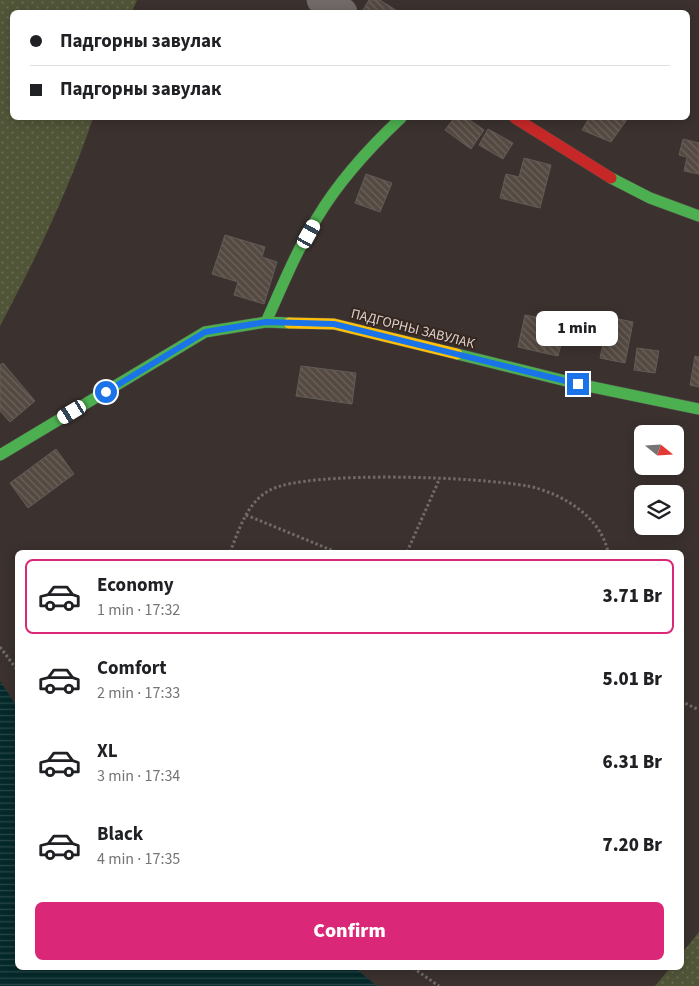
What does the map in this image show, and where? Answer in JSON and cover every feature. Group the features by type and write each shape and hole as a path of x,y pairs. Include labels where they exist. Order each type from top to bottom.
{"street":[{"path":"321,0 339,10"},
{"path":"266,322 293,262 325,205 380,136 400,120"},
{"path":"518,120 589,166 638,194 699,216"},
{"name":"ПАДГОРНЫ ЗАВУЛАК","path":"0,455 205,332 266,322 334,324 578,384 699,408"}],"path":[{"path":"231,550 246,515 256,500 268,491 298,481 406,478 528,486 552,494 580,509 596,526 607,550"},
{"path":"409,550 439,480"},
{"path":"246,515 331,550"},
{"path":"0,647 15,667"},
{"path":"684,702 699,710"},
{"path":"416,970 439,986"}],"green space":[{"path":"0,0 137,0 133,10 10,10 10,120 92,120 84,145 51,223 0,326"},
{"path":"699,932 699,986 655,986 668,970 684,970 684,950"}],"water":[{"path":"0,681 15,704 15,970 357,970 377,986 0,986"}],"building":[{"path":"369,0 380,0 396,10 363,10"},
{"path":"452,120 470,120 484,130 471,149 445,130"},
{"path":"588,120 627,120 611,142 582,130"},
{"path":"488,129 513,143 503,159 479,145"},
{"path":"683,139 699,143 699,174 684,171 687,157 679,155"},
{"path":"524,158 551,165 540,208 500,198 506,174 519,177"},
{"path":"366,174 392,183 380,212 355,203"},
{"path":"225,235 265,247 262,257 277,262 264,304 234,295 238,282 212,274"},
{"path":"525,315 551,320 544,353 518,347"},
{"path":"609,317 633,322 625,363 600,358"},
{"path":"549,329 564,333 558,356 544,353"},
{"path":"637,348 659,351 655,373 634,370"},
{"path":"695,356 699,357 699,387 690,385"},
{"path":"3,363 35,401 10,422 0,411 0,365"},
{"path":"301,366 356,373 352,404 296,396"},
{"path":"56,449 74,474 28,508 10,483"}],"traffic: fast":[{"path":"266,322 296,256 326,204 355,165 399,120"},
{"path":"611,178 650,198 699,216"},
{"path":"0,455 205,332 266,322 289,323"},
{"path":"457,354 578,384 699,409"}],"traffic: slow":[{"path":"289,323 334,324 457,354"}],"traffic: jam":[{"path":"518,120 611,178"}],"route":[{"path":"106,392 205,332 266,322 334,324 578,384"}]}
